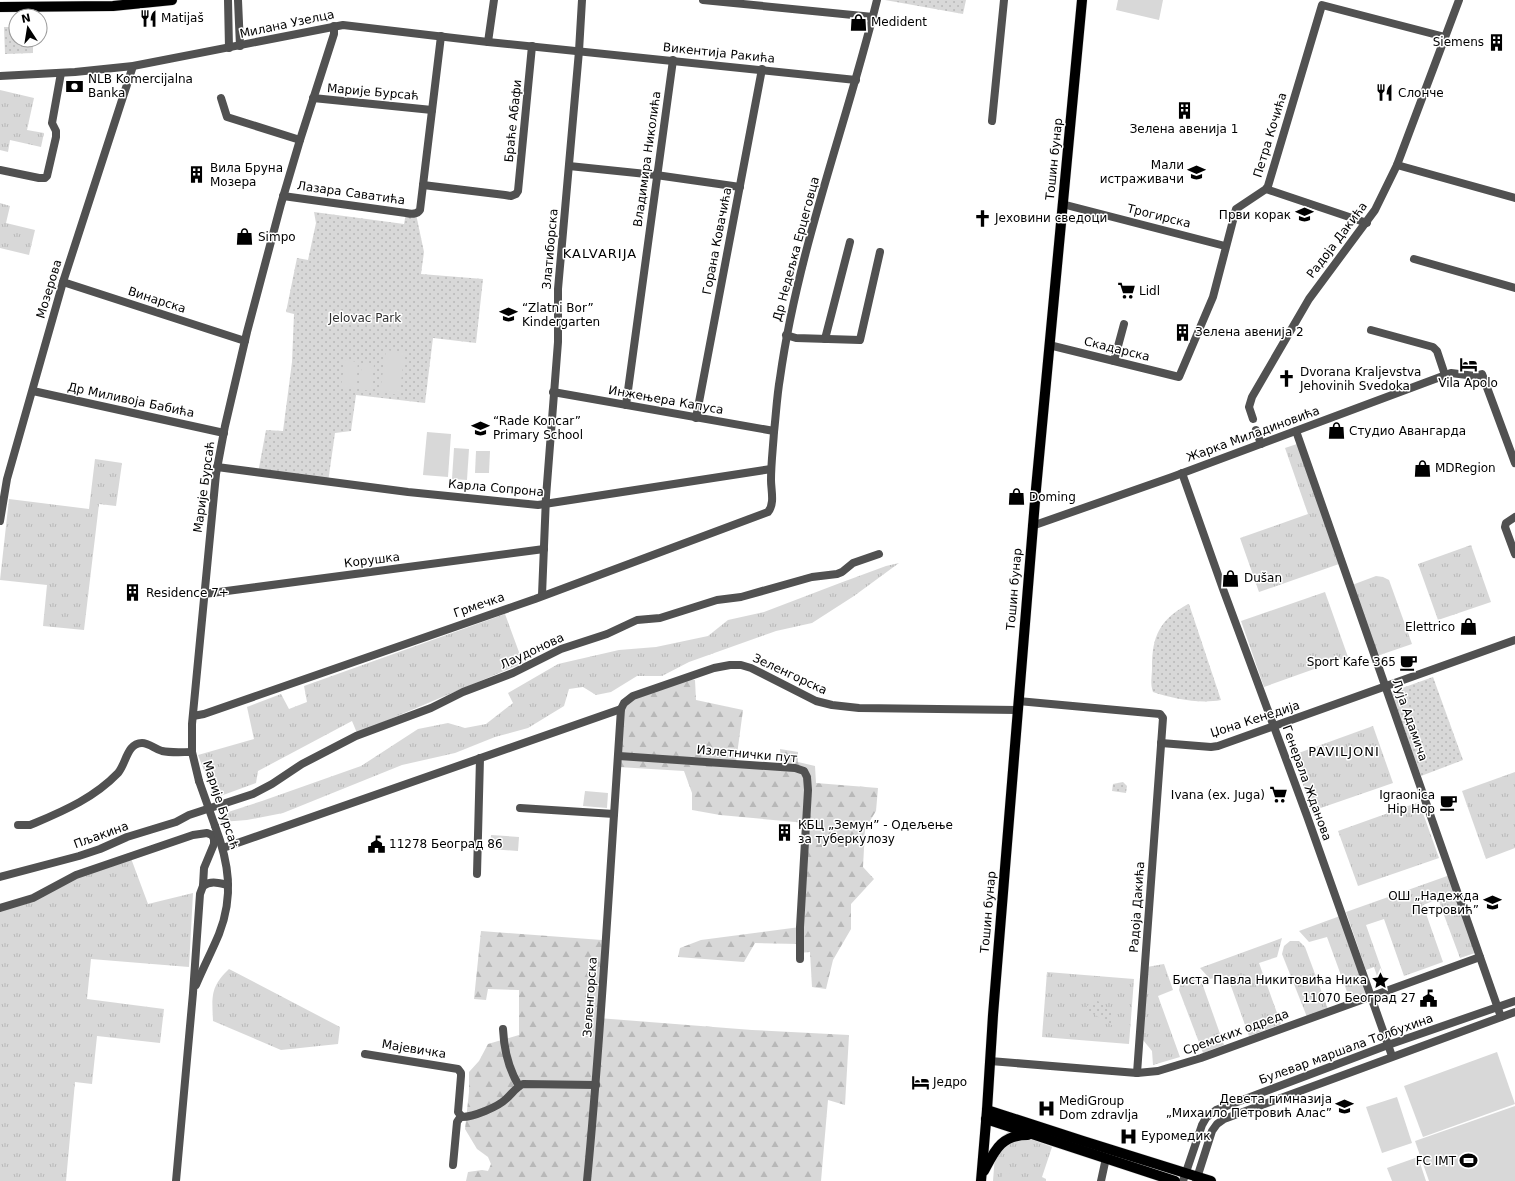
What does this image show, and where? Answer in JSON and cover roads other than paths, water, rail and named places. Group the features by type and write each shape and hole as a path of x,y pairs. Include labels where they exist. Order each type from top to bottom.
{"main road":[{"path":"0,7 133,5 172,0"},
{"name":"Тошин бунар","path":"981,1178 1032,526 1082,0"},
{"path":"987,1114 1184,1177 1211,1181"},
{"path":"987,1114 1038,1136 1175,1181"},
{"path":"981,1178 995,1151 1003,1142 1016,1135 1038,1136"}],"street":[{"path":"228,0 229,48"},
{"path":"238,0 240,46"},
{"path":"488,42 494,0"},
{"name":"Златиборска","path":"542,595 553,392 558,342 558,282 579,50 582,0"},
{"path":"704,0 873,16"},
{"name":"Др Недељка Ерцеговца","path":"770,509 772,502 771,469 774,431 778,388 786,335 814,224 856,80 877,0"},
{"path":"992,121 1004,0"},
{"name":"Радоја Дакића","path":"1253,419 1249,407 1252,397 1288,332 1308,299 1367,224 1385,192 1397,165 1459,0"},
{"name":"Петра Кочића","path":"1179,377 1213,296 1236,209 1266,189 1322,5 1445,37"},
{"name":"Милана Узелца","path":"0,76 61,73 133,66 240,46 334,26 347,25 488,42 579,50"},
{"name":"Марије Бурсаћ","path":"193,993 219,933 227,903 228,885 227,866 223,848 199,781 192,752 193,716 217,467 245,341 283,196 334,34 334,26"},
{"path":"423,185 441,36"},
{"name":"Браће Абафи","path":"423,185 511,196 516,194 518,191 532,46"},
{"name":"Викентија Ракића","path":"579,50 856,80"},
{"name":"Владимира Николића","path":"626,405 656,175 673,60"},
{"name":"Мозерова","path":"0,521 3,478 33,391 63,282 133,66"},
{"name":"Горана Ковачића","path":"696,418 762,69"},
{"path":"0,170 46,178 56,137 56,131 52,123 61,73"},
{"path":"221,98 227,117 300,140"},
{"name":"Марије Бурсаћ","path":"313,98 432,110"},
{"path":"1397,165 1515,198"},
{"path":"569,166 656,175 740,187"},
{"name":"Лазара Саватића","path":"283,196 416,214 420,210 423,185"},
{"path":"1266,189 1367,224"},
{"name":"Трогирска","path":"1062,204 1225,246"},
{"path":"825,339 850,242"},
{"path":"786,335 796,338 860,340 880,252"},
{"path":"1414,259 1515,288"},
{"name":"Винарска","path":"63,282 245,341"},
{"path":"1114,361 1124,324"},
{"path":"1371,330 1433,347 1437,351 1445,375"},
{"name":"Скадарска","path":"1049,345 1179,377"},
{"name":"Жарка Миладиновића","path":"1032,526 1182,473 1451,373 1475,376 1482,374 1515,462"},
{"name":"Др Миливоја Бабића","path":"33,391 224,433"},
{"name":"Инжењера Капуса","path":"553,392 774,431"},
{"path":"1256,430 1261,444"},
{"name":"Луја Адамича","path":"1296,431 1501,1017"},
{"name":"Карла Сопрона","path":"217,467 408,492 546,505 771,469"},
{"name":"Генерала Жданова","path":"1182,473 1211,558 1274,727 1392,1056"},
{"name":"Грмечка","path":"193,716 204,714 542,595 764,514 770,509"},
{"path":"1515,517 1510,519 1506,525 1515,554"},
{"name":"Корушка","path":"204,594 544,549"},
{"name":"Лаудонова","path":"208,809 253,794 272,784 302,764 356,736 431,708 463,692 513,674 561,649 607,634 637,620 660,618 717,600 740,598 812,577 837,574 853,563 879,554"},
{"name":"Џона Кенедија","path":"1161,743 1214,747 1274,727 1515,640"},
{"name":"Зеленгорска","path":"587,1181 596,1085 619,756 620,709 624,703 633,696 648,690 714,668 730,665 741,665 751,668 816,701 832,705 859,708 1018,705"},
{"path":"1018,705 1160,714 1164,720 1161,743"},
{"path":"223,848 620,709"},
{"path":"18,826 35,823 68,809 93,795 121,769 130,751 136,745 142,743 164,751 192,752"},
{"name":"Радоја Дакића","path":"1137,1073 1161,743"},
{"name":"Излетнички пут","path":"619,756 795,768 804,771 807,777 808,790 800,927 800,960"},
{"path":"476,874 480,758"},
{"path":"520,808 614,814"},
{"name":"Пљакина","path":"0,877 86,854 127,837 176,822 189,815 208,809"},
{"name":"Марије Бурсаћ","path":"0,908 33,898 76,875 193,835 207,833 212,835 214,841 204,868 203,886 200,894 193,993 176,1181"},
{"path":"203,886 206,883 212,882 228,885"},
{"name":"Сремских одреда","path":"990,1061 1137,1073 1158,1071 1183,1064 1480,957"},
{"name":"Булевар маршала Толбухина","path":"1184,1177 1202,1125 1206,1118 1216,1110 1388,1045 1515,1001"},
{"name":"Булевар маршала Толбухина","path":"1197,1179 1212,1131 1224,1118 1515,1012"},
{"path":"503,1029 506,1057 519,1086"},
{"name":"Мајевичка","path":"365,1054 458,1069 461,1073 458,1112 461,1116 457,1122 453,1165"},
{"path":"461,1116 466,1116 493,1107 506,1100 519,1086 526,1084 596,1085"},
{"path":"1101,1181 1106,1158"}],"place":[{"name":"Matijaš","path":"148,18"},
{"name":"Medident","path":"858,22"},
{"name":"Siemens","path":"1497,42"},
{"name":"NLB Komercijalna Banka","path":"75,86"},
{"name":"Слонче","path":"1385,93"},
{"name":"Зелена авенија 1","path":"1184,110"},
{"name":"Мали истраживачи","path":"1197,172"},
{"name":"Вила Бруна Мозера","path":"197,175"},
{"name":"Први корак","path":"1304,215"},
{"name":"Јеховини сведоци","path":"982,218"},
{"name":"Simpo","path":"245,237"},
{"name":"Lidl","path":"1126,291"},
{"name":"“Zlatni Bor” Kindergarten","path":"509,315"},
{"name":"Зелена авенија 2","path":"1182,332"},
{"name":"Vila Apolo","path":"1468,364"},
{"name":"Dvorana Kraljevstva Jehovinih Svedoka","path":"1287,379"},
{"name":"“Rade Koncar” Primary School","path":"480,428"},
{"name":"Студио Авангарда","path":"1336,431"},
{"name":"MDRegion","path":"1422,468"},
{"name":"Doming","path":"1016,497"},
{"name":"Dušan","path":"1231,578"},
{"name":"Residence 7+","path":"133,593"},
{"name":"Elettrico","path":"1468,627"},
{"name":"Sport Kafe 365","path":"1409,662"},
{"name":"Ivana (ex. Juga)","path":"1278,795"},
{"name":"Igraonica Hip Hop","path":"1448,802"},
{"name":"КБЦ „Земун” - Одељење за туберкулозу","path":"785,832"},
{"name":"11278 Београд 86","path":"376,844"},
{"name":"ОШ „Надежда Петровић”","path":"1492,903"},
{"name":"Биста Павла Никитовића Ника","path":"1380,980"},
{"name":"11070 Београд 27","path":"1429,998"},
{"name":"Једро","path":"920,1082"},
{"name":"Девета гимназија „Михаило Петровић Алас”","path":"1345,1106"},
{"name":"MediGroup Dom zdravlja","path":"1046,1108"},
{"name":"Еуромедик","path":"1128,1136"},
{"name":"FC IMT","path":"1469,1161"}],"district":[{"name":"KALVARIJA","path":"600,253"},
{"name":"PAVILJONI","path":"1344,751"}],"park label":[{"name":"Jelovac Park","path":"365,318"}]}
